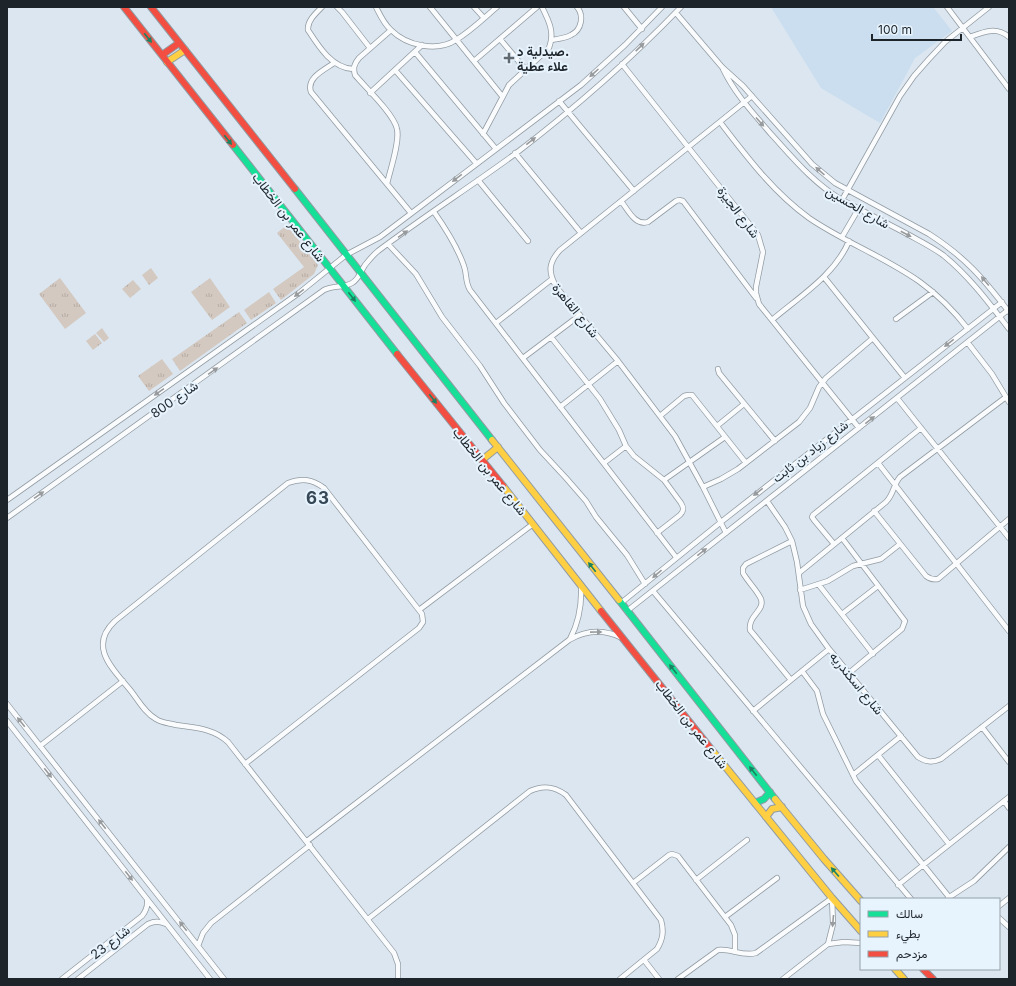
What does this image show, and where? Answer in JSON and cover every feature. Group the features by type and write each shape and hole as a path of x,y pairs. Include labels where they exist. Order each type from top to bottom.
{"street":[{"name":"شارع عمر بن الخطاب","path":"124,7 330,269 755,803 832,898 860,930"},
{"name":"شارع عمر بن الخطاب","path":"151,7 770,792 824,859 860,900"},
{"path":"322,7 309,23 308,30 334,63 346,69 353,69"},
{"path":"337,7 370,48"},
{"path":"376,7 391,30 401,38 422,45 434,46 457,40 497,7"},
{"path":"430,7 502,96"},
{"path":"474,7 484,18"},
{"path":"474,61 537,7"},
{"path":"552,40 571,35 578,29 581,14 577,7"},
{"path":"624,7 642,29"},
{"name":"شارع 800","path":"7,500 292,297 330,269 346,255 375,240 411,213 580,85 642,29 662,7"},
{"path":"344,286 352,283 361,273 369,260 381,248 478,180 568,112 622,64 681,7"},
{"path":"947,7 1009,89"},
{"path":"842,200 900,96 914,76 940,48 989,7"},
{"path":"483,134 509,85 549,48 552,40 552,32 544,8"},
{"name":"شارع الحسين","path":"676,13 722,67 743,86 812,164 834,183 943,243 981,276 1008,311"},
{"path":"387,184 397,139 397,128 392,118 355,75 353,69 355,63 391,30"},
{"path":"970,37 984,31 991,30 999,31 1009,37"},
{"path":"500,38 526,70"},
{"path":"162,55 179,43"},
{"path":"370,93 422,45"},
{"path":"167,62 185,50"},
{"path":"414,52 496,149"},
{"path":"334,63 313,79 310,83 311,92 411,213"},
{"name":"شارع الجيزة","path":"622,64 758,235 763,252 756,287 757,299"},
{"name":"شارع الحسين","path":"722,67 728,80 744,103 802,168 823,187 842,200 941,254 968,278 1009,329"},
{"path":"395,70 476,164"},
{"name":"شارع القاهرة","path":"726,532 704,487 675,436 618,361 557,288 550,271 551,263 555,256 581,233 752,96"},
{"path":"559,101 634,191"},
{"path":"720,122 757,170 779,193 810,218 908,274 933,292 968,328"},
{"path":"515,153 581,233"},
{"path":"478,180 528,241"},
{"path":"621,201 637,221 644,223 648,222 676,202 683,201 757,299 759,304 859,428"},
{"path":"842,237 859,208"},
{"path":"434,212 449,233 460,256 465,270 465,279 468,287 676,557"},
{"path":"375,240 381,248"},
{"path":"772,320 824,277 837,263 850,241"},
{"path":"388,244 416,274 442,317 480,366 504,403 540,450 586,501 596,517 627,555 645,584"},
{"path":"824,277 905,378"},
{"path":"496,323 552,279"},
{"name":"شارع 800","path":"7,518 319,294 329,288 344,286"},
{"path":"896,319 933,292"},
{"name":"شارع زياد بن ثابت","path":"621,603 676,557 1002,302"},
{"name":"شارع زياد بن ثابت","path":"627,611 1008,311"},
{"path":"523,358 580,315"},
{"path":"551,337 589,385 609,414 619,430 626,446 634,456 664,480 682,503 683,511 657,533"},
{"path":"704,487 721,479 746,463 804,417 822,383 873,338"},
{"path":"968,343 992,374 1009,402"},
{"path":"560,407 618,361"},
{"path":"718,369 718,373 775,441"},
{"path":"660,416 684,396 688,394 692,395 746,463"},
{"path":"799,573 890,497 900,477 1006,397"},
{"path":"897,398 1009,538"},
{"path":"717,426 744,404"},
{"path":"834,544 814,520 813,515 921,428"},
{"path":"664,480 725,437"},
{"path":"604,463 626,446"},
{"path":"482,460 498,447"},
{"path":"878,463 1009,631"},
{"path":"246,764 419,628 423,622 423,618 419,610 324,488 310,480 295,480 288,483 109,626 103,640 102,647 107,661 148,712 156,719 166,723 204,729 217,734 228,742 394,953 398,964 398,979"},
{"name":"شارع اسكندريه","path":"767,501 785,527 792,541 799,573 803,606 806,615 829,649 918,757 923,760 935,761 940,759 1009,706"},
{"path":"874,511 929,579 934,580 938,579 1009,519"},
{"path":"419,610 533,524"},
{"path":"842,538 905,621 902,629 849,673"},
{"path":"791,680 750,630 749,624 751,619 760,609 762,604 761,598 743,573 743,568 746,564 792,541"},
{"path":"800,590 819,585 853,566 881,559 900,544"},
{"path":"569,640 574,632 580,614 581,584"},
{"path":"819,585 873,654"},
{"path":"842,614 878,586"},
{"path":"652,591 910,898"},
{"path":"198,946 203,934 211,923 308,843 569,640 582,634 599,632 608,632 624,638"},
{"path":"753,711 829,649"},
{"path":"802,671 817,691 823,714 852,776 948,898 974,881 1009,847"},
{"path":"40,746 123,681"},
{"path":"7,704 224,979"},
{"path":"7,721 210,979"},
{"path":"982,727 1009,762"},
{"path":"852,776 901,736"},
{"path":"878,755 949,844"},
{"path":"368,919 530,791 544,787 556,789 566,795 661,920 663,932 657,949 620,979"},
{"path":"755,803 764,799 770,792"},
{"path":"898,885 1009,797"},
{"path":"1004,801 1009,808"},
{"path":"766,816 772,809 782,806"},
{"path":"696,880 747,840"},
{"path":"633,884 669,855 672,854 678,856 725,917 734,932 735,952"},
{"path":"725,917 777,878"},
{"name":"شارع 23","path":"62,979 142,916 148,905 146,898"},
{"path":"828,944 833,924 832,898"},
{"path":"678,979 715,951 720,949 749,954 756,953 832,898"},
{"path":"1000,905 1009,898"},
{"path":"1000,919 1009,927"},
{"name":"شارع 23","path":"78,979 148,924 154,922 166,924"},
{"path":"783,979 828,944 844,942 860,943"},
{"path":"644,960 659,979"},
{"path":"896,970 904,979"},
{"path":"924,970 933,979"}],"shaded area":[{"path":"771,7 933,7 952,31 915,58 880,123 821,88"}],"green space":[{"path":"287,225 318,265 314,274 281,300 273,289 304,267 277,233"},
{"path":"151,268 158,278 149,285 142,275"},
{"path":"60,278 86,313 65,329 39,294"},
{"path":"210,278 230,307 212,320 191,292"},
{"path":"133,280 141,289 130,298 122,289"},
{"path":"269,292 276,303 251,320 244,310"},
{"path":"239,312 247,323 180,371 172,359"},
{"path":"102,328 109,338 104,342 96,333"},
{"path":"95,334 102,343 93,350 86,341"},
{"path":"162,359 173,374 149,391 138,376"}],"traffic: fast":[{"path":"233,145 397,354"},
{"path":"295,189 492,440"},
{"path":"619,600 775,799"},
{"path":"755,803 764,799 770,792"}],"traffic: slow":[{"path":"167,62 185,50"},
{"path":"492,440 619,600"},
{"path":"482,460 498,447"},
{"path":"503,486 601,611"},
{"path":"711,749 832,898 860,930"},
{"path":"775,799 860,900"},
{"path":"766,817 772,809 782,807"},
{"path":"896,970 904,979"}],"traffic: jam":[{"path":"124,7 233,145"},
{"path":"151,7 295,189"},
{"path":"162,55 179,43"},
{"path":"397,354 503,486"},
{"path":"601,611 711,749"},
{"path":"924,970 933,979"}],"place":[{"name":"صيدلية د. علاء عطية","path":"509,58"}],"district":[{"name":"63","path":"318,498"}]}
